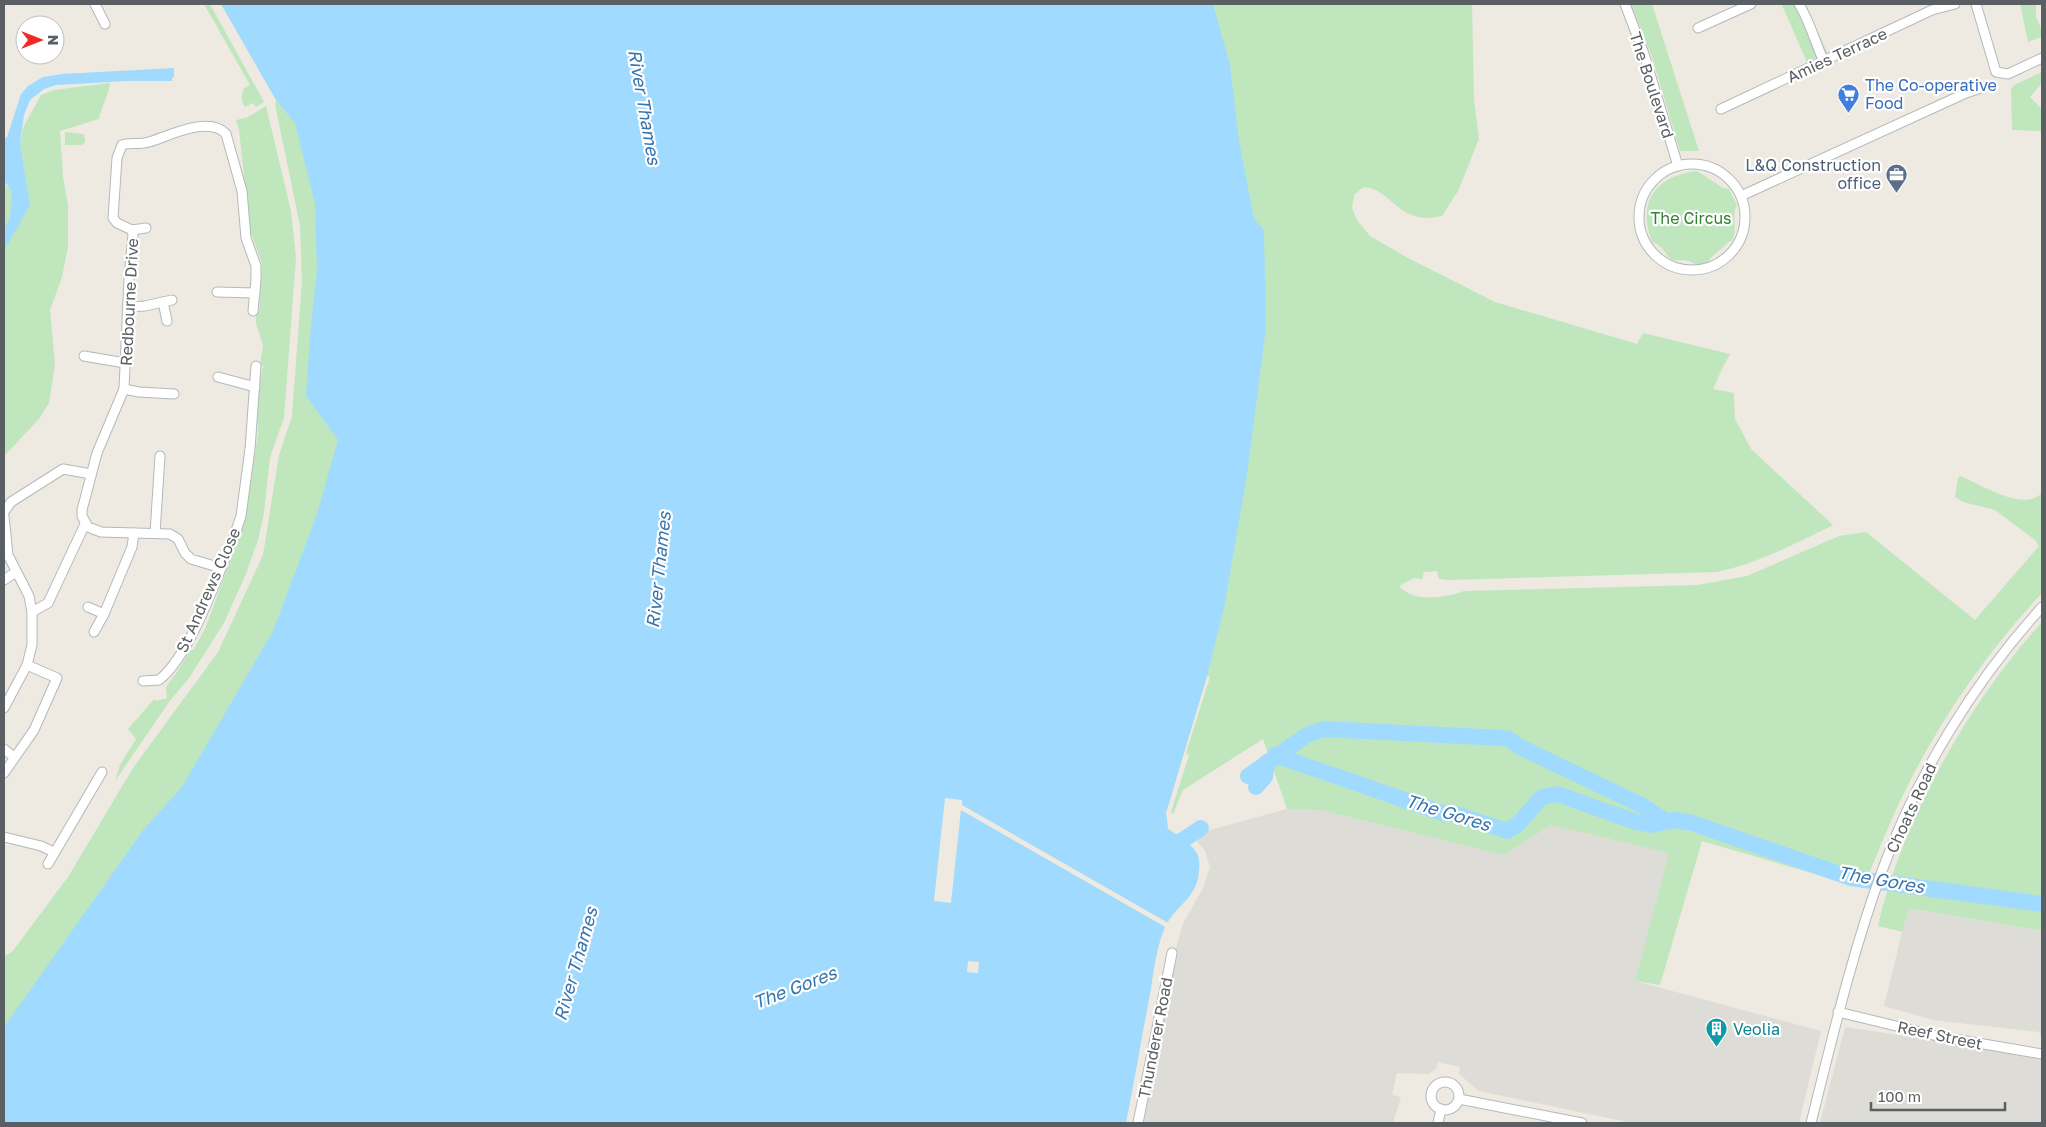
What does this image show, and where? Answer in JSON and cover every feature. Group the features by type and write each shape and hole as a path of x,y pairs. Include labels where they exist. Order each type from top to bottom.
{"street":[{"path":"96,4 105,24"},
{"name":"The Boulevard","path":"1625,4 1644,54 1678,166"},
{"path":"1698,28 1751,4"},
{"path":"1799,4 1808,20 1814,40 1824,62"},
{"name":"Amies Terrace","path":"1721,109 1932,10 1955,4"},
{"path":"1976,4 1996,72 2008,74 2042,58"},
{"path":"1741,196 1966,92 1981,88"},
{"name":"Redbourne Drive","path":"85,524 82,510 97,453 124,389 132,230 117,223 113,218 117,158 121,146 148,142 184,130 211,126 220,128 229,139 232,158 242,191 246,238 256,266 253,311"},
{"path":"1693,164 1708,166 1722,173 1733,183 1741,196 1745,211 1745,227 1740,242 1718,264 1704,270 1686,271 1668,265 1654,256 1644,242 1639,226 1639,211 1643,196 1652,182 1664,172 1678,166 1693,164"},
{"path":"132,230 146,228"},
{"path":"217,292 255,293"},
{"path":"128,307 167,301 166,321"},
{"path":"84,356 125,363"},
{"name":"St Andrews Close","path":"142,681 159,680 173,666 190,637 221,568 241,516 250,449 256,366"},
{"path":"218,377 255,387"},
{"path":"124,389 174,394"},
{"path":"155,533 160,456"},
{"path":"4,512 11,502 62,469 91,474"},
{"path":"4,516 4,532 8,554 29,596 32,612 32,645 27,665 4,708"},
{"path":"32,612 48,603 85,524 101,532 173,535 178,539 185,554 190,559 221,568"},
{"path":"94,632 104,614 132,547 134,533"},
{"path":"4,580 16,572"},
{"path":"88,607 104,614"},
{"name":"Choats Road","path":"1810,1123 1838,1012 1882,871 1902,822 1939,747 1988,673 2042,607"},
{"path":"4,773 34,730 57,678 27,665"},
{"path":"4,749 14,757"},
{"path":"48,864 102,772"},
{"path":"4,836 42,846 54,852"},
{"name":"Thunderer Road","path":"1138,1123 1172,953"},
{"name":"Reef Street","path":"1838,1012 1937,1036 2042,1054"},
{"path":"1440,1083 1448,1083 1458,1090 1459,1099 1454,1107 1445,1110 1441,1109 1434,1104 1428,1091 1440,1083"},
{"path":"1459,1099 1582,1123"},
{"path":"1438,1123 1441,1109"}],"shaded area":[{"path":"1287,809 1320,810 1504,855 1551,825 1670,853 1635,981 1821,1031 1799,1123 1632,1123 1479,1091 1459,1074 1460,1067 1438,1062 1436,1069 1428,1074 1397,1073 1392,1095 1401,1097 1393,1123 1140,1123 1173,958 1183,924 1203,888 1210,867 1205,851 1195,839 1203,832"},
{"path":"1908,908 2042,931 2042,1037 2039,1032 1933,1020 1884,1006"},
{"path":"1845,1027 2042,1056 2042,1123 1820,1123"}],"green space":[{"path":"204,4 210,4 264,102 256,107 253,103 245,107 243,104 244,88 250,85"},
{"path":"221,4 248,4 348,232 342,537 4,1123 4,956 12,952 68,877 133,768 218,652 263,555 279,455 292,416 302,280 300,226 275,104 276,100"},
{"path":"942,4 1472,4 1474,99 1479,139 1458,191 1442,216 1425,218 1407,213 1380,193 1363,188 1354,195 1352,208 1357,220 1370,236 1408,258 1495,302 1637,344 1643,333 1730,354 1713,389 1734,393 1735,419 1751,449 1833,525 1761,559 1717,572 1448,580 1439,579 1437,571 1424,572 1422,579 1414,578 1399,586 1413,595 1430,598 1448,596 1464,591 1698,585 1747,576 1839,536 1866,532 1975,620 2039,546 2035,540 1995,510 1963,502 1955,497 1958,478 1961,476 2002,495 2025,500 2034,498 2042,493 2042,593 1983,664 1947,715 1916,769 1897,808 1863,888 1702,841 1660,985 1635,981 1669,853 1551,825 1504,855 1320,810 1287,809 1263,739 1183,790 1173,814 1171,812 1189,755 1186,753 1210,677 1207,676 1166,813 1168,829 1187,842 1198,855 1199,874 1192,893 1173,914 1160,940 1126,1123 914,1123"},
{"path":"1631,4 1652,4 1699,151 1680,151 1652,57"},
{"path":"1805,4 1827,52 1807,62 1782,5"},
{"path":"2020,4 2036,4 2036,17 2042,30 2042,37 2028,42"},
{"path":"2042,72 2042,83 2030,97 2042,109 2042,131 2012,130 2011,89 2014,85"},
{"path":"110,83 99,119 60,131 63,177 68,205 68,247 62,277 50,310 55,364 49,403 39,419 4,456 4,184 12,191 23,128 41,95 54,90"},
{"path":"266,106 291,211 296,258 284,418 270,457 264,513 258,540 246,574 224,623 189,678 169,702 115,781 120,765 136,739 128,729 154,699 156,701 167,698 166,687 190,651 194,649 205,629 246,517 258,433 257,398 263,366 260,365 263,346 256,323 256,313 259,312 262,264 250,230 239,130 236,120 246,118"},
{"path":"65,132 84,134 85,142 82,145 65,145"},
{"name":"The Circus","path":"1697,171 1723,188 1729,189 1737,205 1732,241 1728,242 1708,262 1696,265 1687,261 1671,260 1661,247 1652,242 1647,215 1653,193 1660,185 1682,174"},
{"path":"2042,622 2042,931 1909,908 1902,932 1878,926 1903,845 1921,804 1942,764 1964,725 1989,688"}],"water":[{"name":"River Thames","path":"221,4 1213,4 1230,65 1239,141 1254,219 1264,230 1266,328 1247,474 1224,608 1207,676 1166,813 1168,829 1187,842 1198,855 1199,874 1192,893 1173,914 1160,940 1126,1123 4,1123 4,1027 144,829 182,787 273,631 317,514 338,440 306,396 317,270 315,204 295,123 276,100"},
{"path":"174,68 172,81 128,81 56,85 44,89 30,100 24,115 20,144 30,205 4,251 4,228 10,218 12,192 4,181 4,139 7,137 21,94 28,86 43,77 62,74"}],"pier":[{"path":"945,798 962,800 962,805 1170,924 1167,928 961,810 951,903 934,901"},
{"path":"968,961 979,962 978,973 967,972"}],"waterway":[{"name":"The Gores","path":"1248,776 1307,735 1324,729 1501,738 1509,739 1518,746 1641,805 1667,822"},
{"name":"The Gores","path":"1275,755 1445,814 1456,814 1507,831 1518,824 1542,797 1557,794 1636,822 1652,825 1674,820 1692,823 1851,878 2042,904"},
{"name":"The Gores","path":"1256,787 1265,777 1267,762"},
{"name":"The Gores","path":"1163,848 1183,840 1201,828"}],"place":[{"name":"The Co-operative Food","path":"1849,113"},
{"name":"L&Q Construction office","path":"1897,193"},
{"name":"Veolia","path":"1717,1048"}]}
